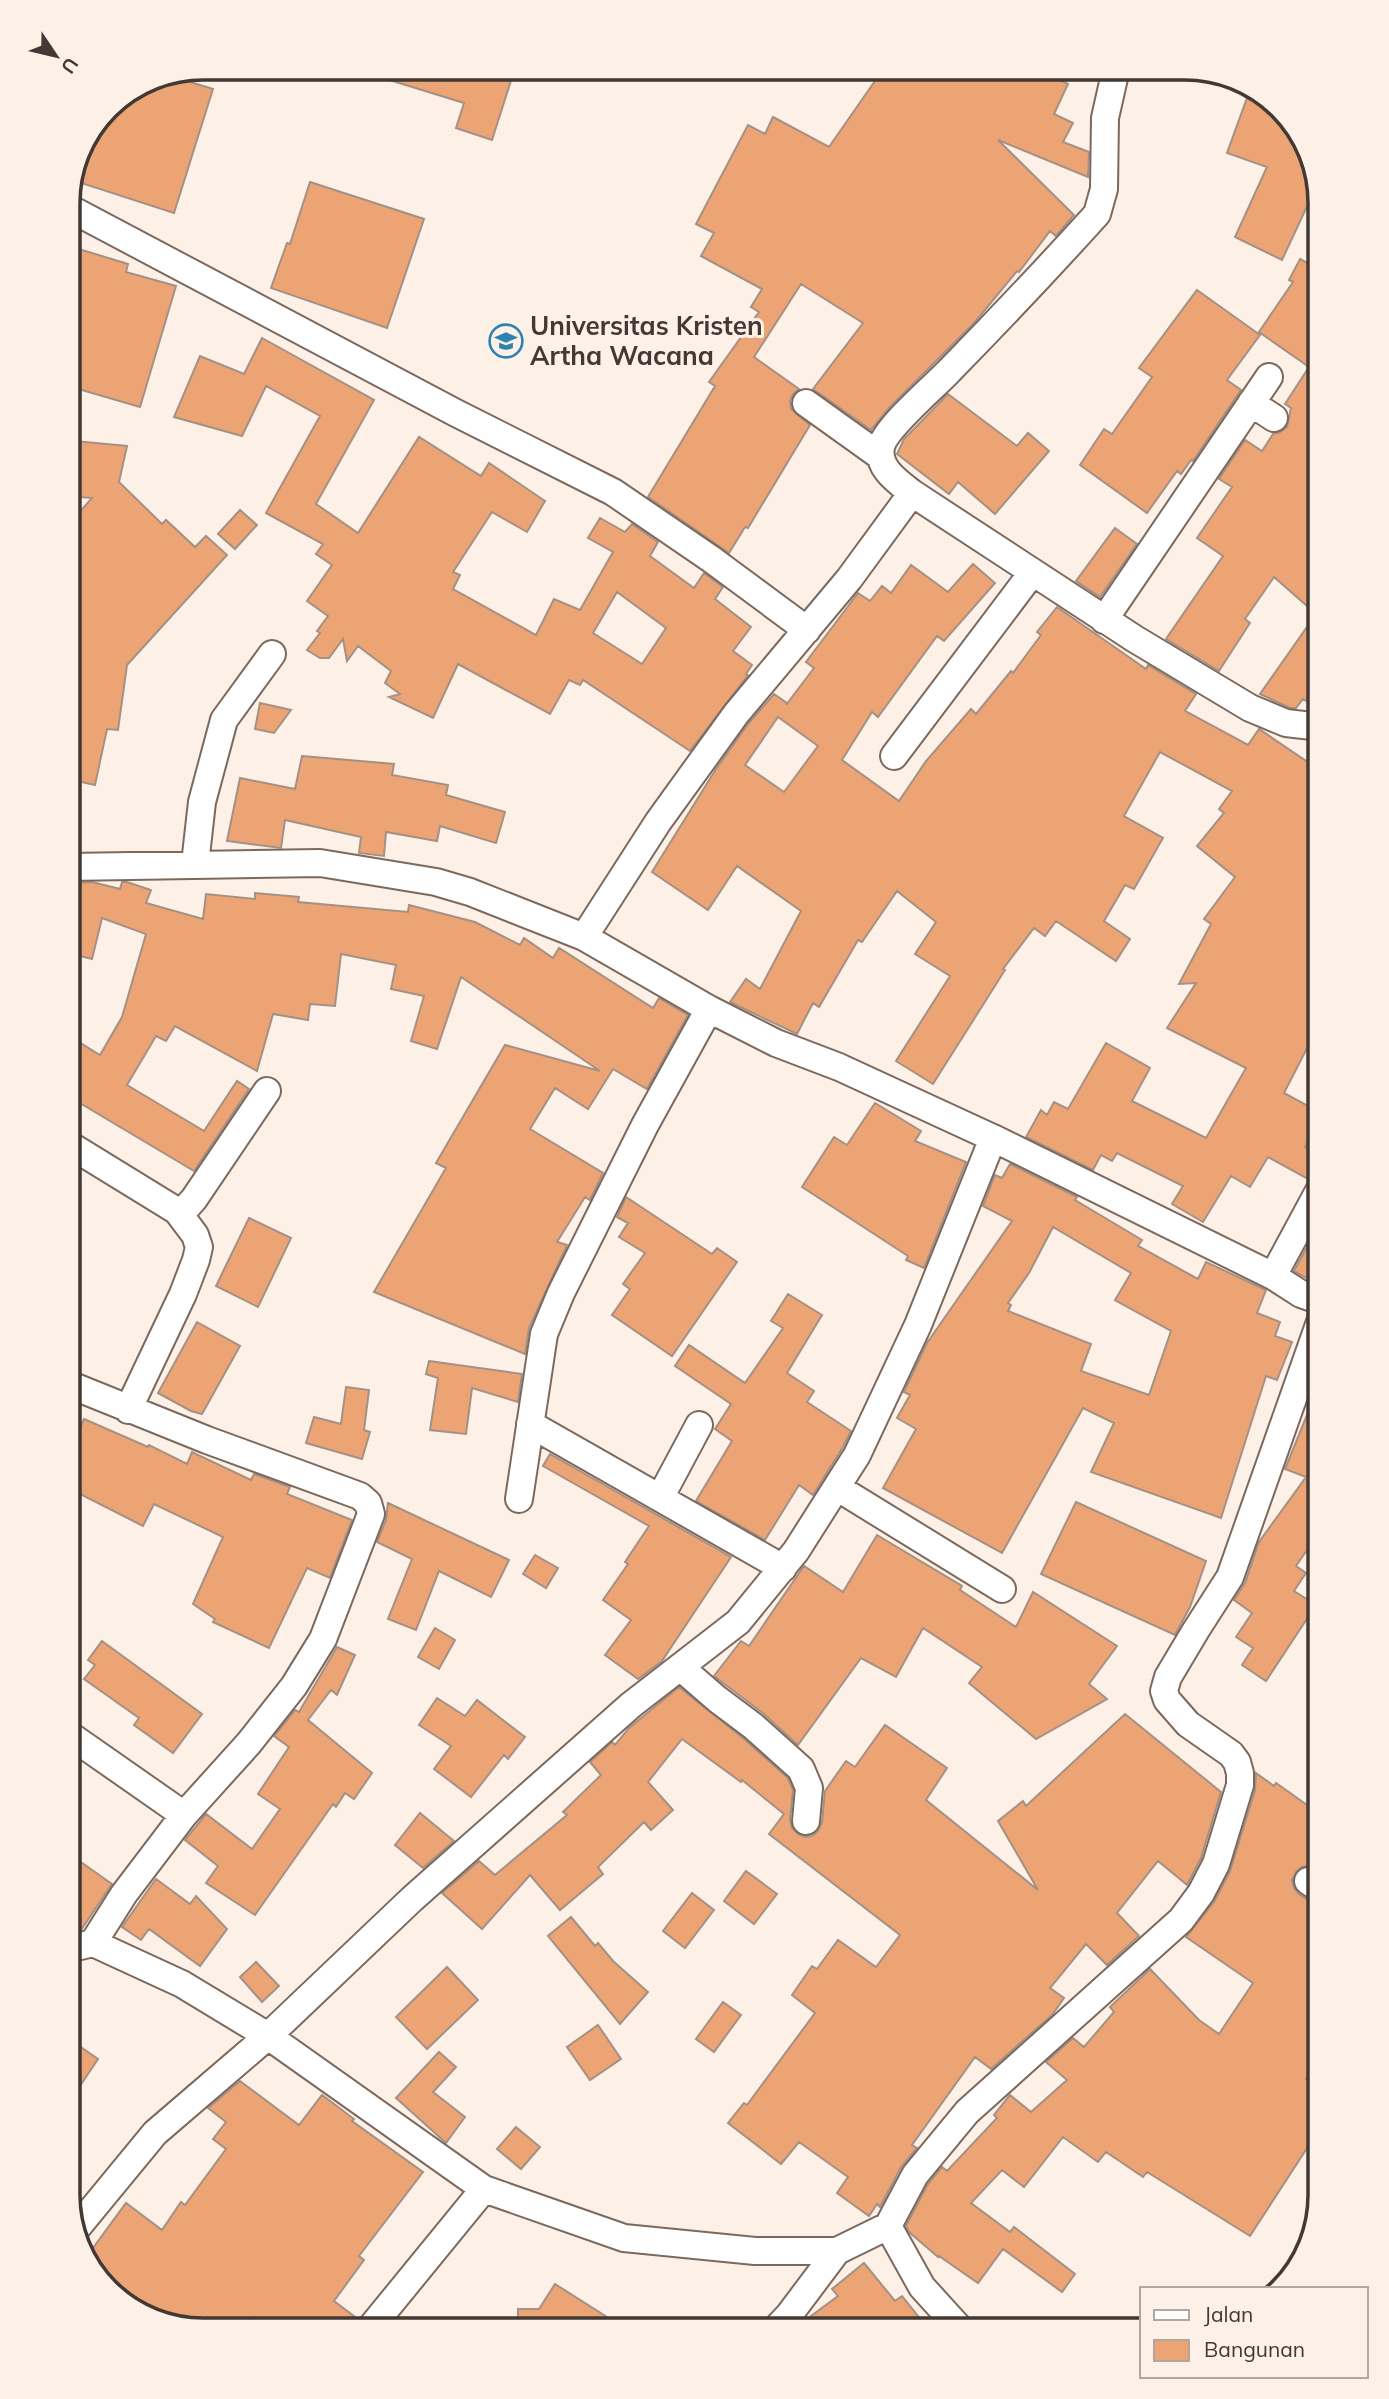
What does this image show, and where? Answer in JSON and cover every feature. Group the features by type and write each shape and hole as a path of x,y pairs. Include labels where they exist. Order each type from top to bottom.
{"street":[{"path":"880,456 881,443 889,431 948,373 1097,214 1104,189 1105,118 1113,81"},
{"path":"81,214 456,413 613,492 711,559 807,630"},
{"path":"1104,620 1269,377"},
{"path":"806,403 880,456 892,477 912,493 1104,620 1250,708 1286,723 1308,726"},
{"path":"1251,403 1273,418"},
{"path":"584,937 658,822 736,714 849,579 912,493"},
{"path":"894,756 1031,573"},
{"path":"195,864 202,802 224,720 272,654"},
{"path":"81,867 320,863 422,879 470,892 584,937 709,1009 776,1043 839,1067 993,1138 1273,1276 1308,1296"},
{"path":"519,1499 544,1334 561,1293 645,1125 709,1009"},
{"path":"177,1211 186,1208 194,1199 267,1091"},
{"path":"84,2220 155,2133 268,2036 423,1890 631,1705 738,1622 783,1568 838,1488 857,1455 919,1325 993,1138"},
{"path":"81,1152 177,1211 195,1235 199,1247 183,1294 128,1410"},
{"path":"1273,1276 1308,1211"},
{"path":"80,1389 128,1410 360,1496 368,1503 371,1514 323,1639 294,1686 249,1743 184,1815 81,1946 182,1984 268,2036 484,2189 624,2238 755,2251 837,2251 888,2226 915,2175 967,2112 1181,1920 1201,1893 1216,1864 1240,1785 1237,1762 1217,1742 1188,1724 1167,1700 1164,1691 1168,1677 1230,1577 1308,1356"},
{"path":"530,1424 783,1568"},
{"path":"660,1498 699,1426"},
{"path":"838,1488 1002,1589"},
{"path":"680,1667 801,1769 809,1788 806,1821"},
{"path":"80,1743 184,1815"},
{"path":"378,2318 484,2189"},
{"path":"888,2226 922,2287 950,2318"},
{"path":"786,2318 837,2251"}],"building":[{"path":"390,80 511,80 492,140 456,128 464,103"},
{"path":"875,81 1062,81 1068,84 1054,114 1073,123 1063,142 1089,152 1088,177 998,140 1074,215 1056,236 1050,231 1019,272 1017,271 975,322 889,408 871,430 813,389 863,323 801,284 754,357 799,389 790,401 791,409 810,425 748,528 745,527 729,553 648,497 715,386 709,382 759,312 751,307 762,289 701,256 714,233 696,224 748,125 765,134 773,117 829,147"},
{"path":"189,82 213,89 174,213 83,183 93,149 116,116 149,93"},
{"path":"1247,98 1278,122 1296,149 1304,172 1308,204 1282,260 1235,237 1267,167 1227,153"},
{"path":"310,182 424,219 387,328 271,288 287,243 290,244"},
{"path":"81,250 128,264 126,272 176,286 140,407 81,390"},
{"path":"1300,259 1308,263 1308,366 1259,332 1293,282 1289,280"},
{"path":"1197,290 1260,335 1227,380 1241,390 1193,461 1191,460 1181,474 1177,471 1147,513 1080,465 1104,429 1112,434 1152,377 1139,368"},
{"path":"262,338 374,400 316,504 358,533 419,437 481,476 489,463 545,501 527,532 492,512 453,572 460,575 453,589 536,635 554,599 580,610 613,552 588,538 600,518 625,532 632,524 658,542 650,556 694,588 704,573 723,587 715,599 751,627 733,651 752,665 746,674 748,675 690,751 583,680 580,685 569,680 550,714 458,664 433,718 389,697 400,694 385,683 391,671 358,646 347,661 343,639 329,658 320,658 307,650 320,633 317,631 328,616 307,601 332,565 316,554 323,544 266,513 320,416 266,386 242,436 174,417 200,356 244,374","holes":["617,592 666,628 642,664 593,633"]},
{"path":"1308,369 1308,607 1274,577 1245,619 1250,623 1219,671 1166,639 1223,556 1197,538 1232,487 1219,479 1245,440 1262,451 1273,434 1287,427 1291,408 1285,404"},
{"path":"948,394 1017,446 1028,433 1049,451 995,514 958,482 949,494 897,454 904,439"},
{"path":"81,442 127,446 119,482 162,524 166,520 195,547 206,536 227,555 127,665 118,730 107,729 95,785 81,782 81,511 92,498 81,497"},
{"path":"240,510 257,525 235,549 218,534"},
{"path":"1115,528 1137,544 1100,597 1076,581"},
{"path":"973,564 995,583 944,641 937,636 878,717 872,712 842,760 899,801 926,761 971,709 976,714 1011,671 1013,673 1041,635 1037,632 1057,607 1146,669 1148,665 1196,694 1185,711 1248,745 1259,729 1308,762 1308,1046 1284,1093 1308,1106 1308,1141 1305,1147 1308,1148 1308,1179 1268,1157 1250,1187 1231,1176 1203,1222 1172,1204 1183,1186 1117,1153 1112,1161 1101,1155 1093,1170 1026,1137 1041,1110 1047,1115 1054,1102 1068,1109 1106,1043 1150,1068 1132,1101 1206,1138 1246,1068 1167,1028 1196,983 1179,984 1211,924 1204,919 1235,877 1197,846 1224,813 1219,809 1232,791 1160,752 1124,816 1163,838 1134,889 1125,885 1104,921 1130,939 1116,961 1056,921 1045,936 1034,928 1003,969 1005,970 933,1084 896,1061 950,976 915,954 936,922 897,891 862,942 858,940 819,1007 813,1003 797,1034 730,1002 746,979 760,989 801,911 737,866 708,910 652,872 716,769 748,724 774,694 787,703 786,705 814,668 806,662 858,593 870,601 882,586 891,593 911,565 948,592","holes":["778,717 818,746 784,792 745,765"]},
{"path":"1308,625 1308,702 1303,699 1296,708 1290,708 1260,694"},
{"path":"260,703 291,710 274,733 255,729"},
{"path":"302,756 394,764 392,775 448,785 446,795 505,812 496,843 440,826 437,841 386,832 384,856 359,853 361,837 285,820 281,848 227,841 240,778 295,789"},
{"path":"92,882 120,889 122,882 127,882 151,890 146,903 203,919 206,894 255,899 255,893 299,897 298,902 408,912 409,905 475,922 520,945 524,938 553,958 559,948 653,1008 659,998 688,1015 647,1089 613,1069 588,1109 555,1088 530,1129 603,1173 590,1200 585,1197 557,1242 567,1245 529,1328 525,1354 374,1292 446,1168 436,1163 505,1045 600,1071 461,977 437,1049 411,1041 424,996 391,989 396,965 341,954 335,1006 310,1004 308,1020 273,1014 257,1071 175,1026 166,1041 156,1036 127,1085 204,1131 237,1081 249,1089 194,1171 81,1103 81,1043 100,1055 122,1017 146,934 102,918 92,959 81,956 81,883"},
{"path":"875,1103 921,1131 915,1141 966,1162 924,1268 906,1260 908,1256 802,1187 834,1137 847,1145"},
{"path":"1010,1164 1077,1197 1075,1200 1142,1240 1138,1246 1198,1279 1206,1262 1266,1290 1257,1313 1280,1322 1275,1336 1292,1342 1277,1380 1266,1376 1221,1518 1091,1472 1114,1423 1083,1408 1002,1553 883,1488 916,1429 897,1418 910,1395 904,1392 927,1343 1012,1221 983,1206 995,1175 1002,1178","holes":["1053,1227 1131,1273 1115,1300 1171,1331 1149,1395 1081,1371 1091,1344 1008,1311 1011,1305 1008,1303 1029,1273"]},
{"path":"626,1197 712,1254 717,1248 737,1262 672,1356 612,1315 630,1289 623,1284 645,1253 619,1237 628,1223 617,1217"},
{"path":"249,1218 291,1238 258,1307 216,1286"},
{"path":"1308,1245 1308,1279 1294,1271"},
{"path":"788,1294 822,1315 787,1373 814,1391 807,1402 851,1431 813,1495 799,1485 765,1540 696,1501 732,1441 715,1429 731,1404 675,1366 689,1345 745,1383 783,1328 771,1321"},
{"path":"197,1322 240,1346 202,1414 158,1393"},
{"path":"429,1361 522,1374 518,1402 472,1388 466,1434 430,1430 438,1378 426,1374"},
{"path":"346,1387 369,1390 364,1430 370,1432 362,1459 306,1443 314,1417 341,1424"},
{"path":"1308,1412 1308,1549 1296,1566 1306,1573 1294,1591 1308,1600 1308,1617 1266,1681 1242,1665 1253,1648 1236,1637 1252,1613 1234,1600 1245,1583 1259,1542 1306,1477 1285,1469"},
{"path":"84,1419 148,1447 149,1445 187,1464 192,1452 251,1480 254,1474 290,1487 287,1494 352,1520 330,1578 307,1568 269,1648 213,1622 215,1619 193,1604 223,1537 154,1504 143,1526 80,1494 80,1427"},
{"path":"550,1454 731,1557 662,1661 638,1679 605,1655 631,1620 603,1600 628,1564 625,1562 649,1526 543,1466"},
{"path":"1076,1502 1206,1561 1190,1607 1175,1635 1041,1574"},
{"path":"388,1503 509,1560 491,1597 439,1571 416,1630 388,1619 412,1559 377,1542 386,1520"},
{"path":"877,1535 962,1586 960,1590 1016,1627 1033,1592 1117,1646 1089,1684 1107,1699 1036,1739 969,1683 982,1667 923,1628 896,1677 861,1658 798,1745 764,1714 714,1676 741,1641 749,1646 804,1566 843,1592"},
{"path":"535,1555 558,1568 546,1588 523,1574"},
{"path":"435,1628 455,1640 439,1669 418,1657"},
{"path":"102,1641 202,1714 173,1753 134,1725 139,1718 84,1679 95,1665 88,1660"},
{"path":"337,1647 355,1655 337,1695 331,1690 308,1720 372,1773 354,1799 345,1793 336,1807 333,1804 255,1915 206,1883 218,1866 185,1840 206,1814 252,1849 280,1809 258,1794 289,1747 274,1736 295,1710 299,1712"},
{"path":"679,1687 788,1778 793,1790 790,1820 792,1828 798,1834 812,1836 818,1831 822,1822 825,1791 846,1761 855,1767 885,1725 947,1768 926,1800 1038,1890 998,1821 1023,1801 1026,1806 1125,1714 1221,1792 1201,1858 1187,1885 1158,1861 1117,1913 1139,1936 1107,1965 1086,1944 1050,1988 1064,1998 1052,2015 991,2069 975,2057 912,2145 917,2148 901,2167 880,2207 877,2204 869,2216 837,2193 848,2177 799,2142 781,2164 728,2123 744,2103 747,2105 815,2013 792,1995 812,1966 817,1969 838,1940 876,1967 900,1935 769,1834 784,1814 742,1780 741,1782 682,1739 648,1782 673,1810 651,1830 644,1822 598,1867 603,1874 560,1910 530,1875 482,1929 442,1893 479,1861 495,1875 567,1815 563,1812 601,1775 590,1762 612,1742 615,1745 629,1728"},
{"path":"437,1698 465,1716 477,1700 525,1737 508,1759 504,1755 471,1797 434,1769 451,1746 419,1725"},
{"path":"1256,1773 1274,1786 1276,1783 1308,1806 1308,1866 1296,1872 1292,1880 1294,1888 1308,1900 1308,2147 1250,2236 1147,2172 1143,2177 1106,2152 1098,2162 1063,2137 1024,2187 1002,2170 971,2203 1010,2232 1014,2227 1075,2274 1062,2292 1003,2249 978,2283 938,2257 909,2232 906,2226 928,2184 942,2167 947,2171 997,2118 994,2115 1010,2095 1031,2112 1067,2080 1046,2062 1073,2038 1084,2047 1114,2012 1110,2007 1150,1969 1199,2020 1219,2034 1253,1983 1186,1937 1214,1902 1230,1871 1255,1790"},
{"path":"420,1813 454,1841 423,1868 395,1845"},
{"path":"80,1862 112,1884 80,1929"},
{"path":"746,1871 777,1894 754,1924 724,1901"},
{"path":"156,1879 190,1904 196,1896 227,1929 200,1966 149,1929 141,1940 122,1927"},
{"path":"692,1893 714,1910 685,1948 663,1931"},
{"path":"571,1917 595,1946 598,1943 613,1961 648,1992 620,2024 548,1936"},
{"path":"256,1962 279,1986 262,2002 240,1977"},
{"path":"447,1967 478,2000 427,2049 396,2017"},
{"path":"723,2002 741,2015 714,2052 696,2039"},
{"path":"598,2025 621,2059 590,2080 567,2047"},
{"path":"80,2046 98,2059 80,2086"},
{"path":"439,2052 456,2067 433,2092 465,2117 446,2143 396,2098"},
{"path":"240,2081 299,2125 322,2095 354,2119 352,2121 423,2172 359,2256 364,2260 334,2301 357,2318 179,2316 149,2306 135,2298 111,2277 101,2264 92,2249 126,2203 162,2230 181,2202 185,2205 226,2149 213,2139 226,2122 208,2108"},
{"path":"516,2127 540,2147 521,2169 497,2149"},
{"path":"864,2263 895,2301 902,2296 920,2318 808,2318 838,2296 832,2289"},
{"path":"555,2284 609,2318 518,2318 518,2309 539,2309"}],"place":[{"name":"Universitas Kristen Artha Wacana","path":"506,341"}]}
